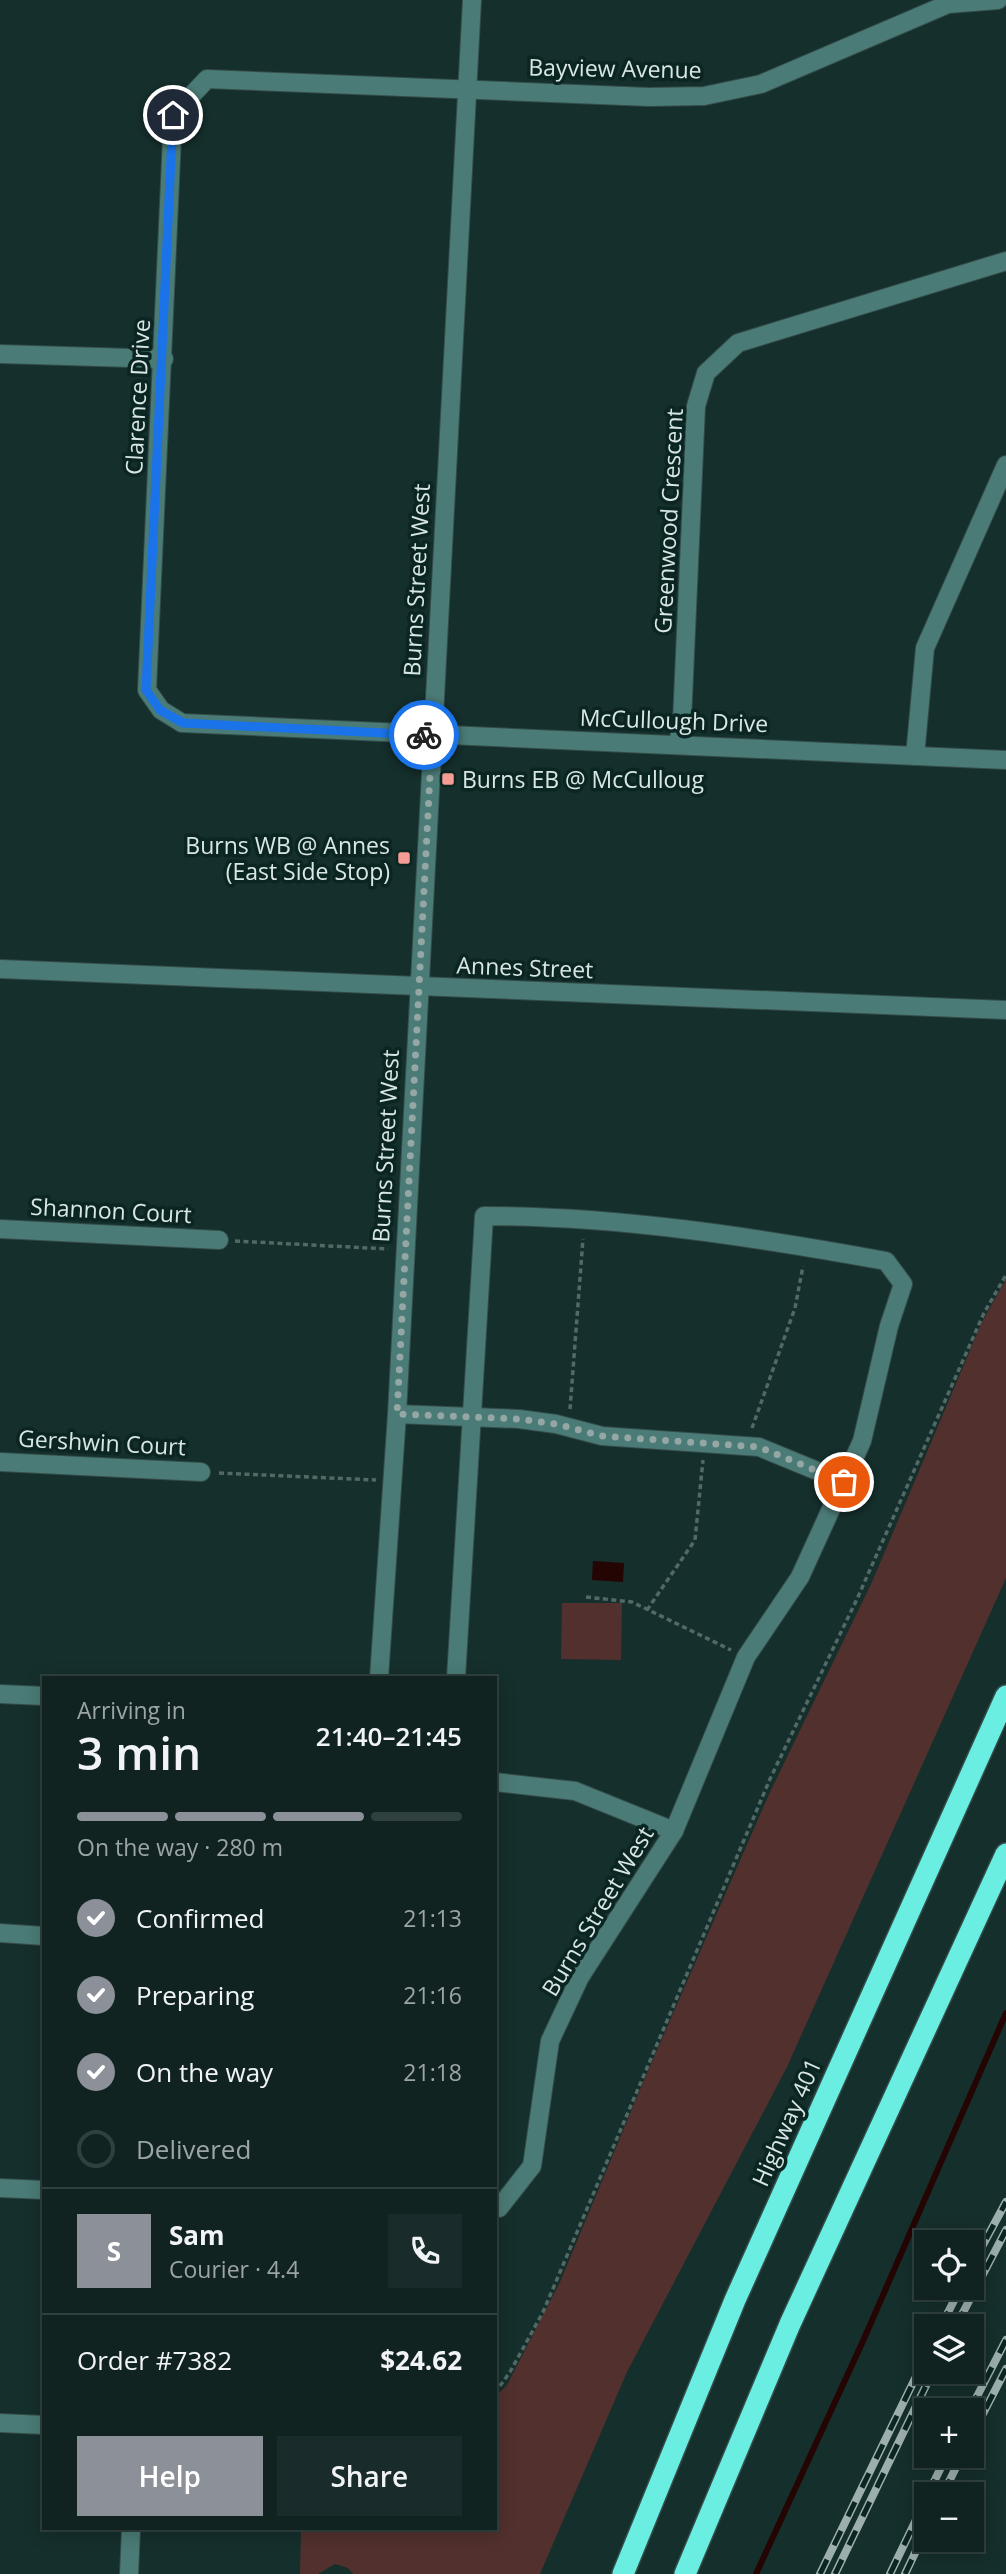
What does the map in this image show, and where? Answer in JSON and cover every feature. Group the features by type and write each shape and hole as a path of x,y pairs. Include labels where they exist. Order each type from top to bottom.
{"highway":[{"name":"Highway 401","path":"623,2574 735,2300 1006,1696"},
{"path":"685,2574 790,2324 1006,1854"}],"street":[{"name":"Burns Street West","path":"379,1676 397,1414 472,0"},
{"name":"Bayview Avenue","path":"466,90 649,97 704,96 761,84 948,4 998,0"},
{"name":"Clarence Drive","path":"432,736 183,723 160,710 146,690 164,359 173,115 207,79 466,90"},
{"name":"Greenwood Crescent","path":"678,744 682,721 696,406 706,373 738,343 1006,261"},
{"path":"0,354 164,359"},
{"path":"1006,465 925,648 915,756 1006,760"},
{"name":"McCullough Drive","path":"432,736 678,744 915,756"},
{"name":"Annes Street","path":"0,969 1006,1010"},
{"name":"Burns Street West","path":"456,1676 484,1216 584,1219 807,1247 886,1261 903,1284 889,1326 862,1441 800,1577 746,1657 674,1831 580,1977 550,2041 532,2166 497,2208"},
{"name":"Shannon Court","path":"0,1229 219,1241"},
{"path":"397,1414 470,1415 569,1427 602,1436 747,1447 784,1455 844,1482"},
{"name":"Gershwin Court","path":"0,1462 201,1472"},
{"path":"0,1694 42,1696"},
{"name":"Burns Street West","path":"497,1782 575,1791 674,1831"},
{"path":"0,1933 42,1936"},
{"path":"0,2188 42,2190"},
{"path":"0,2423 42,2425"},
{"path":"129,2574 131,2530"}],"path":[{"path":"569,1427 584,1219"},
{"path":"219,1241 404,1249"},
{"path":"747,1447 795,1308 807,1247"},
{"path":"497,2390 543,2312 770,1779 857,1600 984,1313 1006,1275"},
{"path":"647,1610 695,1540 704,1444"},
{"path":"201,1472 392,1481"},
{"path":"586,1597 632,1602 746,1657"}],"shaded area":[{"path":"1006,1279 1006,1578 787,2067 627,2372 540,2574 353,2574 348,2568 335,2564 318,2574 300,2574 301,2530 497,2530 497,2395 507,2385 560,2282 647,2073 770,1792 872,1582 982,1322"},
{"path":"593,1561 624,1563 623,1582 592,1580"},
{"path":"562,1603 622,1603 621,1660 561,1659"}],"waterway":[{"path":"756,2574 863,2341 1006,2013"}],"railway":[{"path":"984,2243 1006,2202"},
{"path":"962,2314 1006,2230"},
{"path":"947,2314 954,2300"},
{"path":"976,2398 1006,2340"},
{"path":"984,2412 1006,2369"},
{"path":"820,2574 914,2381"},
{"path":"835,2574 927,2384"},
{"path":"934,2482 941,2468"},
{"path":"949,2482 956,2468"},
{"path":"890,2574 914,2524"},
{"path":"905,2574 916,2552"}],"way so far":[{"path":"424,735 432,736 397,1414 519,1419 556,1424 602,1436 759,1447 784,1455 844,1482"}],"place":[{"name":"Burns EB @ McCulloug","path":"448,779"},
{"name":"Burns WB @ Annes (East Side Stop)","path":"404,858"}],"route":[{"path":"173,115 164,359 146,690 160,710 183,723 424,735"}]}
